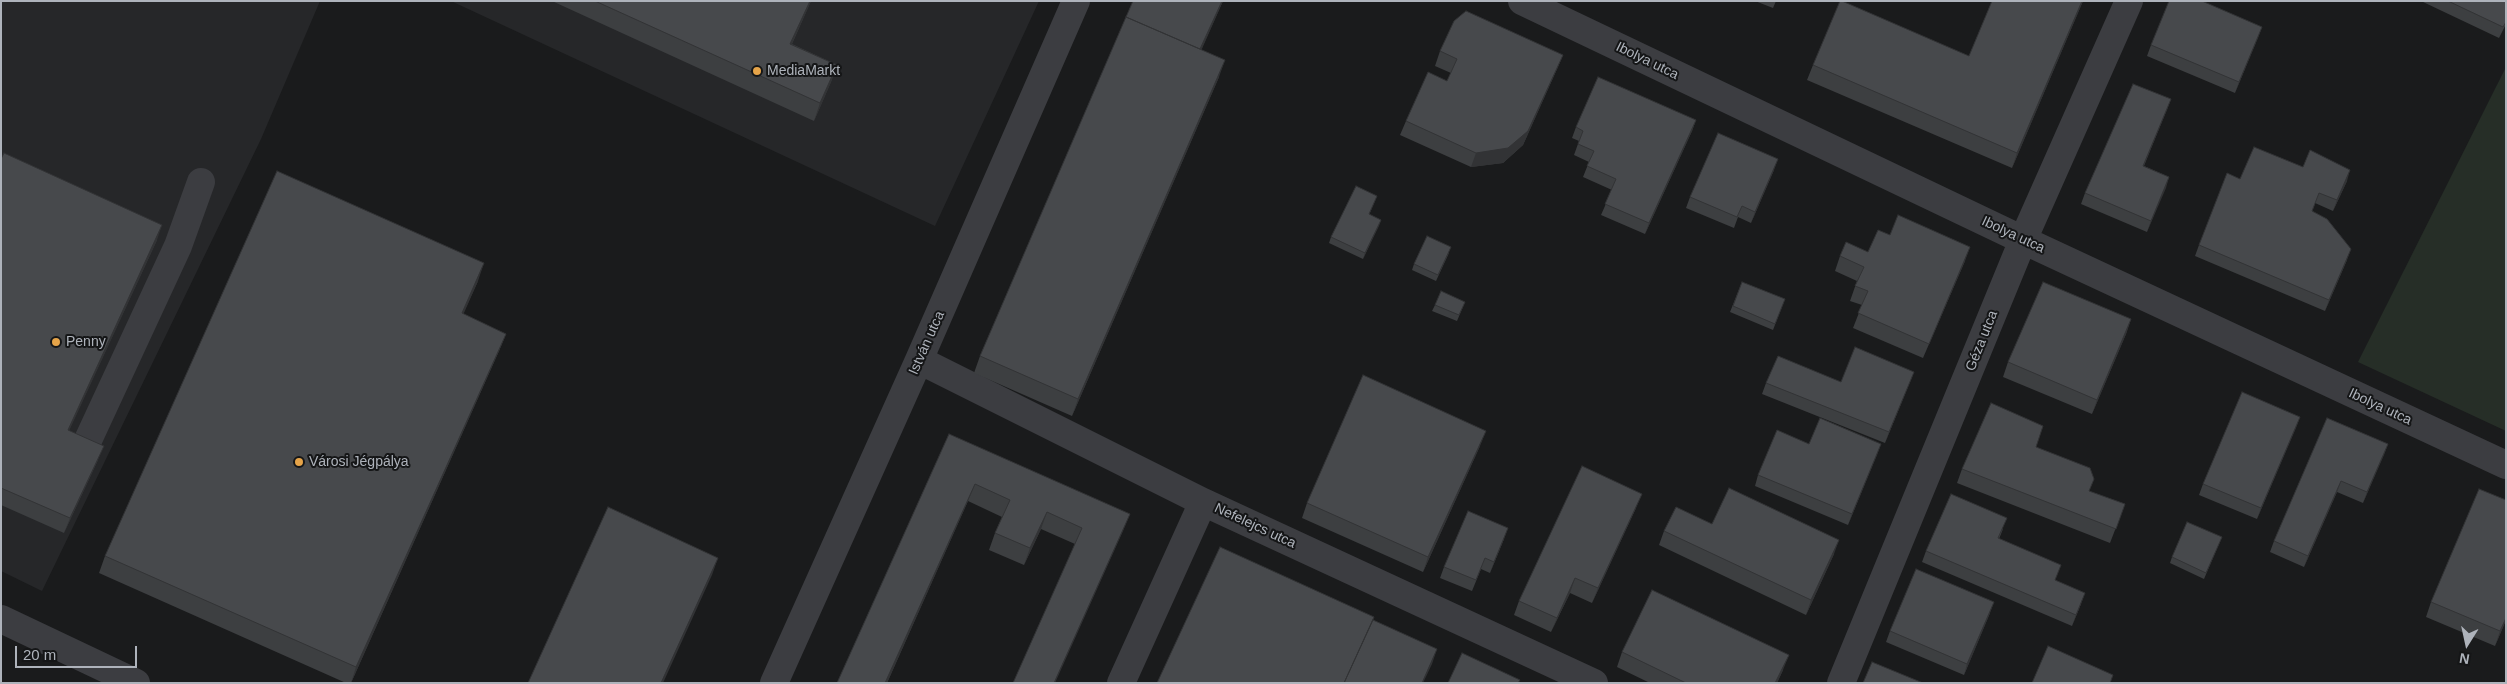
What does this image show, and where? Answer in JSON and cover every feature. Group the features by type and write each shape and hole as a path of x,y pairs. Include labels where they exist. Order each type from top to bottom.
{"street":[{"name":"István utca","path":"774,683 920,360 1076,1"},
{"name":"Ibolya utca","path":"1522,1 2023,240 2506,465"},
{"name":"Géza utca","path":"1841,683 2023,240 2128,1"},
{"path":"82,453 178,246 201,182"},
{"name":"Nefelejcs utca","path":"920,360 1203,502 1594,683"},
{"path":"1122,683 1203,502"},
{"path":"1,619 136,683"}],"shaded area":[{"path":"1,1 320,1 261,139 42,591 1,571"},
{"path":"451,1 1039,1 935,226"},
{"path":"2506,67 2506,431 2358,362"}],"building":[{"name":"MediaMarkt","path":"595,1 810,1 790,44 837,65 820,103"},
{"path":"1133,1 1222,1 1200,49 1126,17"},
{"path":"1840,1 1969,56 1992,1 2082,1 2017,153 1813,65"},
{"path":"2169,1 2202,1 2262,27 2239,82 2151,45"},
{"path":"2448,1 2506,1 2506,22 2503,27"},
{"path":"1466,11 1563,55 1528,131 1508,148 1476,153 1406,121 1428,72 1447,81 1457,59 1440,51 1454,21"},
{"path":"1126,17 1225,60 1078,399 980,356"},
{"path":"1598,77 1696,120 1649,223 1605,204 1616,179 1587,166 1594,151 1578,144 1583,131 1576,127"},
{"path":"2133,84 2171,99 2143,166 2169,177 2151,221 2085,193"},
{"path":"1718,133 1778,159 1755,212 1742,206 1737,217 1690,197"},
{"path":"2254,147 2303,167 2310,150 2350,170 2337,200 2319,193 2312,211 2327,219 2351,249 2329,300 2199,245 2227,173 2240,179"},
{"name":"Penny","path":"4,153 162,225 68,430 104,446 70,518 1,488 1,159"},
{"name":"Városi Jégpálya","path":"277,171 484,263 462,313 506,334 356,667 105,556"},
{"path":"1356,186 1377,196 1369,214 1381,220 1365,253 1331,237"},
{"path":"1898,215 1970,247 1929,344 1858,313 1868,291 1855,286 1864,267 1840,256 1846,242 1868,252 1878,230 1890,235"},
{"path":"1427,236 1451,247 1438,275 1414,264"},
{"path":"1742,282 1785,299 1775,324 1733,306"},
{"path":"2043,282 2131,319 2097,400 2008,362"},
{"path":"1441,291 1465,302 1459,315 1435,305"},
{"path":"1855,347 1914,372 1889,432 1766,383 1778,356 1841,382"},
{"path":"1363,375 1486,431 1428,557 1307,503"},
{"path":"2242,392 2300,417 2261,508 2203,484"},
{"path":"1991,403 2043,426 2036,447 2090,468 2094,479 2089,491 2125,504 2116,529 1962,469"},
{"path":"1820,418 1881,444 1852,514 1758,475 1777,430 1809,444"},
{"path":"2327,418 2388,444 2367,492 2341,481 2308,556 2274,541"},
{"path":"949,434 1130,514 1054,683 1013,683 1082,528 1047,512 1030,548 995,533 1010,500 975,484 885,683 837,683"},
{"path":"1582,466 1642,494 1598,588 1575,578 1557,618 1519,601"},
{"path":"1729,488 1839,540 1811,600 1664,531 1676,507 1712,524"},
{"path":"2479,489 2506,500 2506,618 2500,631 2431,602"},
{"path":"1951,494 2007,518 1998,538 2061,565 2055,580 2085,593 2076,615 1926,551"},
{"path":"608,507 718,558 661,683 528,683"},
{"path":"1468,511 1508,528 1494,562 1485,558 1476,580 1444,567"},
{"path":"2187,522 2222,537 2206,573 2172,557"},
{"path":"1220,547 1374,617 1344,683 1157,683"},
{"path":"1916,569 1994,602 1967,664 1890,631"},
{"path":"1652,590 1789,655 1775,683 1686,683 1622,652"},
{"path":"1373,620 1437,649 1422,683 1344,683"},
{"path":"2048,646 2113,675 2110,683 2032,683"},
{"path":"1462,653 1520,680 1518,683 1448,683"},
{"path":"1872,662 1923,683 1863,683"}],"place":[{"name":"MediaMarkt","path":"757,71"},
{"name":"Penny","path":"56,342"},
{"name":"Városi Jégpálya","path":"299,462"}]}
